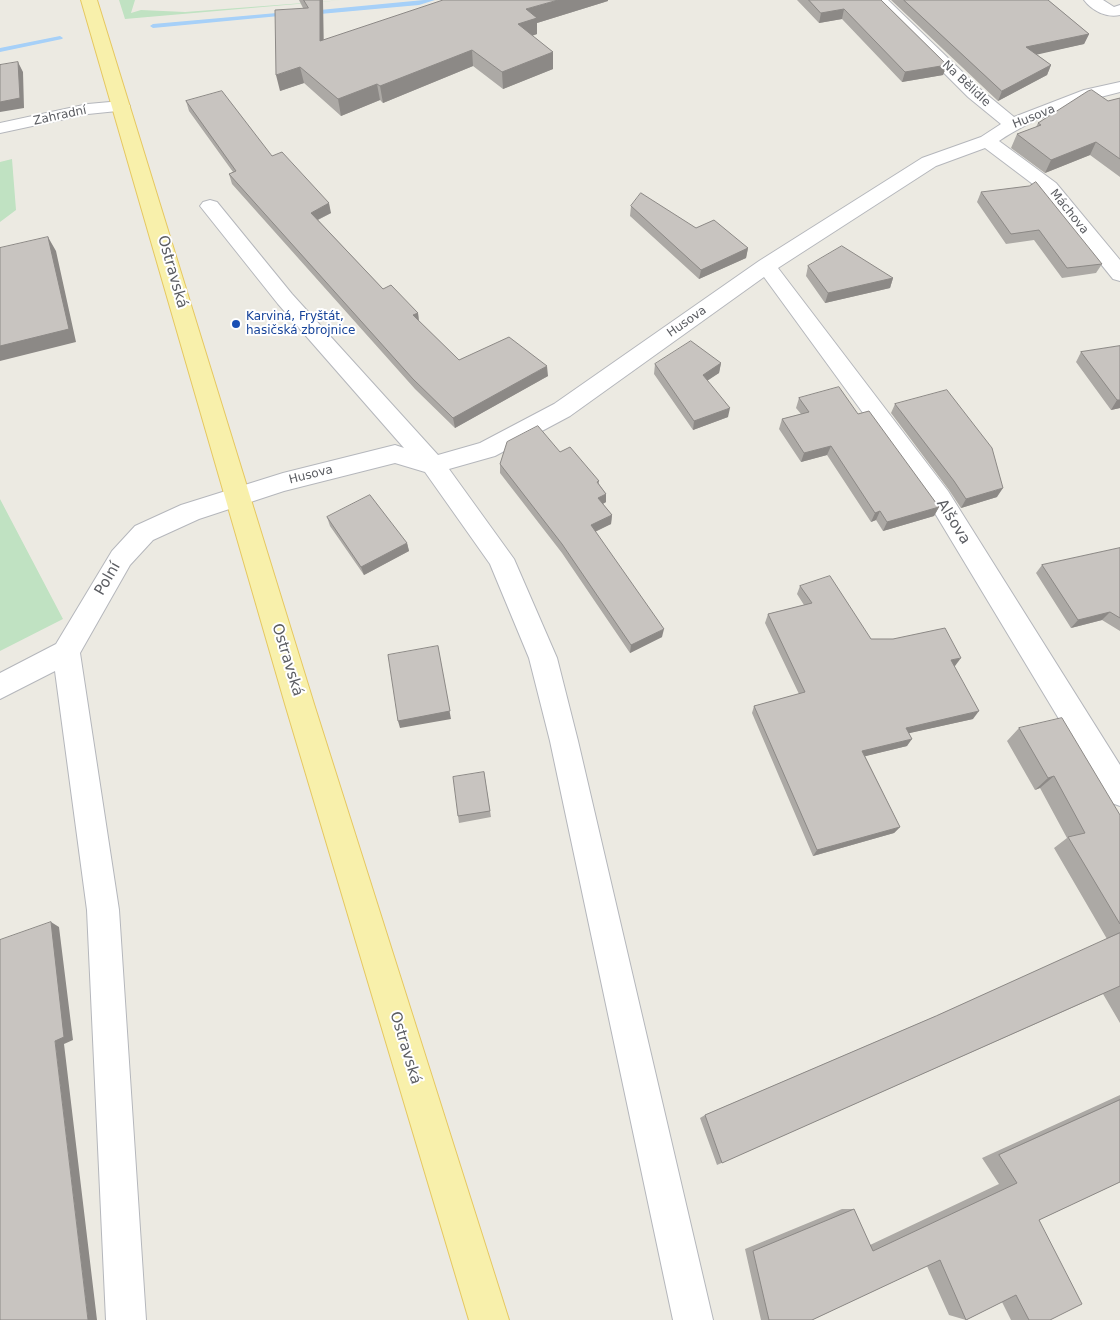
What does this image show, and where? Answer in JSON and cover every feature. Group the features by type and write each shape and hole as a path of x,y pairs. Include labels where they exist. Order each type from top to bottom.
{"main road":[{"name":"Ostravská","path":"89,0 144,178 237,497 345,854 489,1320"}],"street":[{"name":"Na Bělidle","path":"879,0 974,93 1012,124"},
{"path":"1092,0 1111,12 1120,10"},
{"name":"Husova","path":"237,497 283,482 395,454 433,464 487,450 562,410 766,266 929,162 987,141 1012,124 1090,94 1120,87"},
{"name":"Zahradní","path":"0,128 88,109 121,106"},
{"name":"Máchova","path":"987,141 1049,187 1120,274"},
{"path":"210,206 285,299 433,464 501,558 543,658 564,741 693,1320"},
{"name":"Alšova","path":"766,266 939,498 1120,792"},
{"name":"Polní","path":"66,652 121,558 144,533 190,512 237,497"},
{"path":"0,687 66,652 103,910 126,1320"}],"green space":[{"path":"119,0 135,0 131,13 141,10 185,12 343,0 125,19"},
{"path":"12,159 16,210 0,222 0,162"},
{"path":"0,499 63,619 0,651"}],"building":[{"path":"304,0 320,0 320,41 443,0 558,0 526,9 537,18 518,24 553,52 502,72 472,50 380,86 377,84 338,99 300,67 276,75 275,10 308,8"},
{"path":"809,0 881,0 947,65 905,72 844,9 821,13"},
{"path":"904,0 1048,0 1089,34 1026,47 1051,65 1002,91"},
{"path":"18,62 20,98 0,102 0,65"},
{"path":"1092,90 1108,101 1120,98 1120,159 1096,142 1051,160 1017,134 1041,125 1038,123"},
{"path":"222,91 272,156 282,152 329,203 311,213 383,289 391,285 418,313 413,315 459,360 509,337 547,366 453,418 413,379 229,174 236,171 186,101"},
{"path":"1036,182 1102,264 1067,268 1039,230 1011,234 981,192 1029,186"},
{"path":"641,193 696,228 714,220 748,248 701,270 631,206"},
{"path":"48,237 69,329 0,346 0,248"},
{"path":"842,246 893,278 828,293 808,266"},
{"path":"691,341 721,363 703,375 730,408 694,421 655,364"},
{"path":"1120,346 1120,400 1117,400 1081,352"},
{"path":"839,387 858,414 869,411 939,507 887,522 880,511 875,513 831,446 804,453 782,419 809,412 799,398"},
{"path":"947,390 992,448 1003,488 966,499 895,404"},
{"path":"538,426 560,452 570,447 599,481 597,482 606,494 598,498 612,515 591,525 664,629 631,645 562,544 500,464 507,442"},
{"path":"370,495 407,543 361,567 327,517"},
{"path":"1120,548 1120,618 1110,612 1078,620 1042,565"},
{"path":"830,576 871,639 893,639 945,628 961,658 951,660 979,711 906,728 912,739 862,751 900,827 817,850 754,706 805,692 768,614 812,603 800,586"},
{"path":"438,646 450,711 398,721 388,655"},
{"path":"1062,718 1120,815 1120,924 1068,837 1085,833 1054,776 1048,778 1019,728"},
{"path":"484,772 490,811 458,816 453,777"},
{"path":"51,922 64,1037 55,1041 88,1320 0,1320 0,940"},
{"path":"1120,933 1120,986 722,1163 705,1115 936,1016"},
{"path":"1120,1100 1120,1182 1039,1220 1082,1304 1050,1320 1029,1320 1016,1295 966,1320 940,1260 812,1320 769,1320 753,1251 854,1209 873,1251 1017,1183 999,1155"}],"waterway":[{"path":"309,13 419,3 432,0"},
{"path":"153,26 288,14"},
{"path":"0,50 60,38"}],"place":[{"name":"Karviná, Fryštát, hasičská zbrojnice","path":"236,324"}]}
